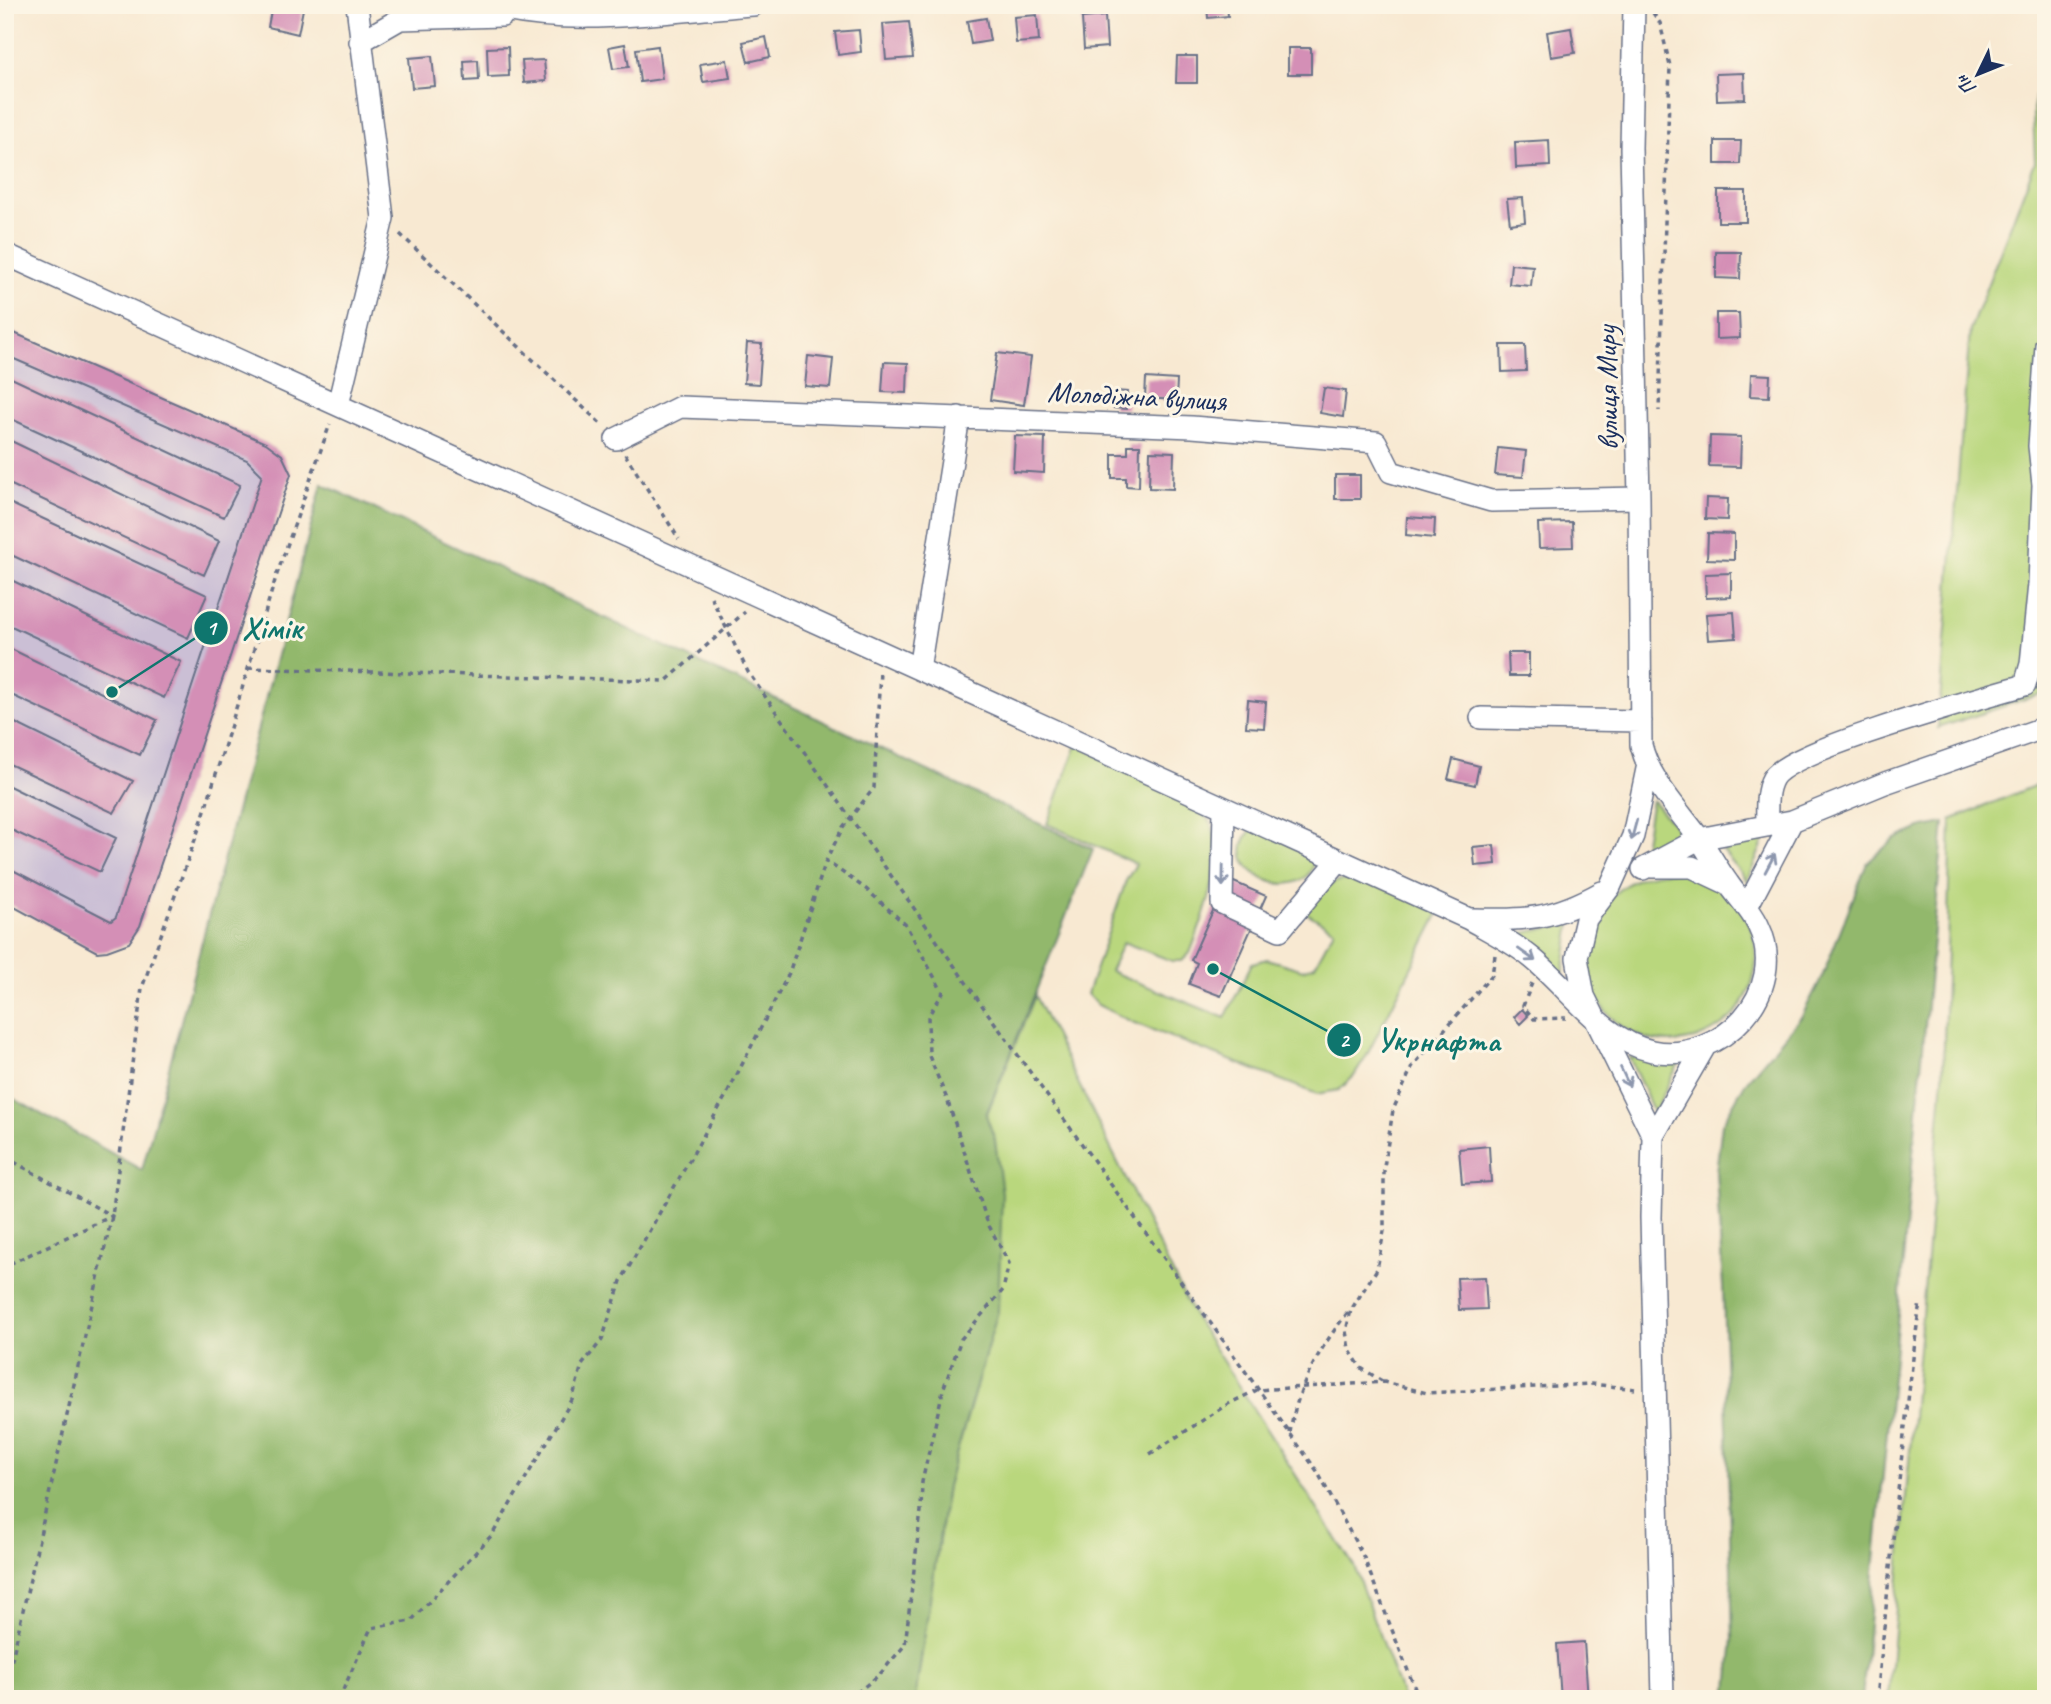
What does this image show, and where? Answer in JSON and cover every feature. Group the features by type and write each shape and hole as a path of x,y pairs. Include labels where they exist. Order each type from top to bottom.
{"street":[{"path":"338,405 383,218 356,5"},
{"path":"484,5 519,15"},
{"path":"360,42 400,19 519,15 575,18 753,5"},
{"name":"вулиця Миру","path":"1634,5 1631,148 1639,498 1641,745 1647,769"},
{"path":"5,254 1469,919 1530,956 1588,1018 1653,1136 1663,1699"},
{"path":"1768,826 1767,798 1773,777 1792,762 1846,741 2036,682 2031,664 2039,584 2043,485 2039,446 2046,345"},
{"name":"Молодіжна вулиця","path":"615,439 680,407 1192,427 1376,442 1391,472 1491,501 1639,498"},
{"path":"919,669 959,417"},
{"path":"1481,718 1641,722"},
{"path":"1469,919 1531,920 1572,908 1699,839 1792,821 1885,783 2046,727"},
{"path":"1647,769 1729,885 1748,905 1760,929 1765,956 1763,979 1756,1001 1744,1019 1726,1036 1704,1048 1677,1053 1651,1051 1615,1035 1588,1018 1577,958 1586,919 1610,887 1633,836 1647,769"},
{"path":"1224,808 1222,903 1280,930 1339,860"},
{"path":"1748,905 1792,821"},
{"path":"1643,869 1666,865 1692,867 1729,885"},
{"path":"1653,1136 1704,1048"}],"path":[{"path":"1648,5 1660,23 1670,66 1659,418"},
{"path":"383,218 615,439 697,568 748,672 1317,1471 1364,1558 1419,1699"},
{"path":"5,1690 112,1216 142,988 202,820 276,577 338,405"},
{"path":"248,668 666,681 762,597"},
{"path":"339,1699 371,1628 411,1621 492,1535 572,1400 582,1365 602,1340 621,1281 728,1092 789,973 826,861 844,827 874,788 881,652"},
{"path":"826,861 866,889 906,925 943,993 928,1016 929,1056 947,1099 988,1224 1009,1263 1003,1290 961,1339 943,1390 922,1482 905,1645 879,1675 849,1699"},
{"path":"1290,1433 1312,1364 1377,1269 1384,1231 1384,1167 1393,1110 1412,1067 1492,975 1498,937"},
{"path":"1523,1006 1534,1019 1588,1018"},
{"path":"5,1157 112,1216"},
{"path":"5,1266 112,1216"},
{"path":"1877,1699 1891,1579 1900,1454 1920,1302"},
{"path":"1351,1310 1346,1331 1349,1349 1361,1368 1384,1382 1427,1393 1591,1384 1656,1391"},
{"path":"1150,1454 1228,1404 1257,1390 1384,1382"}],"shaded area":[{"path":"5,329 266,443 282,455 291,474 140,926 129,943 107,951 97,952 5,902"}],"green space":[{"path":"2046,37 2046,692 1938,728 1970,330 2035,162 2033,110"},
{"path":"322,484 1093,849 986,1115 995,1140 1002,1193 998,1311 947,1486 915,1699 5,1699 5,1094 142,1170"},
{"path":"1077,745 1182,797 1207,818 1215,836 1212,888 1190,953 1182,961 1172,961 1123,942 1110,971 1225,1018 1252,963 1267,959 1303,970 1315,965 1334,930 1302,910 1321,890 1335,882 1365,881 1381,885 1440,911 1366,1057 1354,1076 1339,1090 1317,1094 1132,1022 1096,1004 1087,994 1126,881 1136,864 1047,824"},
{"path":"2046,781 2046,1699 1888,1699 1943,1077 1951,820"},
{"path":"1652,800 1685,838 1643,853"},
{"path":"1944,823 1862,1699 1727,1699 1733,1639 1723,1287 1716,1172 1722,1124 1745,1083 1802,1016 1822,977 1867,863 1893,840 1920,828"},
{"path":"1255,826 1315,853 1310,871 1299,881 1283,884 1267,880 1252,871 1244,859 1244,843"},
{"path":"1767,833 1747,881 1721,848"},
{"path":"1671,872 1704,878 1731,897 1750,924 1756,957 1750,990 1731,1017 1704,1036 1671,1042 1638,1036 1611,1017 1592,990 1586,957 1592,924 1611,897 1638,878"},
{"path":"1571,923 1563,974 1514,935"},
{"path":"1035,996 1195,1318 1354,1566 1403,1699 915,1699 947,1486 998,1311 995,1140 986,1116"},
{"path":"1629,1057 1679,1063 1654,1113"}],"building":[{"path":"272,5 303,9 298,34 268,27"},
{"path":"1207,5 1227,5 1228,16 1208,18"},
{"path":"1037,15 1039,41 1016,43 1014,17"},
{"path":"1105,16 1107,47 1084,49 1082,18"},
{"path":"986,18 990,41 971,44 967,21"},
{"path":"909,22 913,58 886,60 883,24"},
{"path":"1571,28 1575,53 1551,57 1547,32"},
{"path":"859,30 861,52 838,55 835,32"},
{"path":"766,37 770,57 748,62 743,42"},
{"path":"625,44 629,67 613,69 609,47"},
{"path":"658,46 662,79 640,82 636,49"},
{"path":"508,47 509,76 488,77 487,48"},
{"path":"1288,48 1311,48 1311,74 1288,74"},
{"path":"432,56 435,86 412,88 409,58"},
{"path":"1177,56 1197,56 1197,83 1176,83"},
{"path":"478,60 479,80 465,81 464,61"},
{"path":"544,60 546,81 524,83 522,61"},
{"path":"727,60 730,78 703,82 700,64"},
{"path":"1744,73 1745,99 1717,100 1716,74"},
{"path":"1549,140 1550,166 1516,168 1515,142"},
{"path":"1715,141 1741,141 1740,164 1715,164"},
{"path":"1718,191 1746,191 1746,222 1718,222"},
{"path":"1523,198 1525,222 1510,224 1507,199"},
{"path":"1716,252 1741,252 1740,279 1716,278"},
{"path":"1511,264 1533,266 1531,286 1509,284"},
{"path":"1716,313 1739,313 1740,338 1716,339"},
{"path":"5,329 266,443 282,455 291,474 140,926 129,943 107,951 97,952 5,902 5,866 111,921 116,917 262,475 247,460 5,355"},
{"path":"747,343 762,344 759,384 744,383"},
{"path":"1501,345 1525,345 1526,371 1502,372"},
{"path":"997,353 1031,357 1024,405 990,400"},
{"path":"808,356 833,359 830,388 805,386"},
{"path":"884,362 908,363 907,393 882,392"},
{"path":"1751,374 1770,375 1769,397 1750,396"},
{"path":"5,375 240,485 224,517 5,416"},
{"path":"1146,378 1177,380 1176,400 1145,398"},
{"path":"1324,388 1346,391 1343,417 1320,413"},
{"path":"1114,391 1128,392 1126,409 1113,408"},
{"path":"1015,436 1045,437 1044,473 1013,471"},
{"path":"1710,436 1741,437 1740,467 1709,466"},
{"path":"5,438 219,541 204,575 5,482"},
{"path":"1128,445 1140,445 1139,487 1126,486 1126,478 1112,478 1112,454 1128,454"},
{"path":"1498,448 1526,451 1523,477 1495,475"},
{"path":"1150,451 1174,452 1173,489 1149,488"},
{"path":"1335,475 1360,475 1360,499 1335,499"},
{"path":"1706,498 1728,499 1727,520 1705,519"},
{"path":"5,501 207,595 188,638 5,552"},
{"path":"1407,517 1435,519 1434,538 1406,535"},
{"path":"1572,522 1573,547 1539,548 1538,523"},
{"path":"1708,533 1734,534 1734,560 1707,559"},
{"path":"1731,573 1731,597 1706,598 1705,574"},
{"path":"5,577 181,662 164,698 5,623"},
{"path":"1734,612 1736,638 1708,640 1706,614"},
{"path":"5,646 157,720 140,755 5,692"},
{"path":"1508,653 1529,653 1529,676 1509,676"},
{"path":"1248,700 1266,702 1264,728 1246,727"},
{"path":"5,718 133,781 114,813 5,762"},
{"path":"1453,759 1479,766 1475,785 1448,779"},
{"path":"5,784 116,838 100,872 5,827"},
{"path":"1494,845 1496,864 1475,866 1473,847"},
{"path":"1227,879 1266,896 1221,996 1189,984 1197,963 1191,960"},
{"path":"1522,1009 1528,1016 1520,1024 1514,1017"},
{"path":"1489,1146 1491,1182 1462,1184 1459,1149"},
{"path":"1485,1277 1487,1309 1459,1310 1457,1278"},
{"path":"1584,1642 1588,1699 1561,1699 1557,1644"}],"place":[{"name":"Хімік","path":"112,692"},
{"name":"Укрнафта","path":"1213,969"}]}
